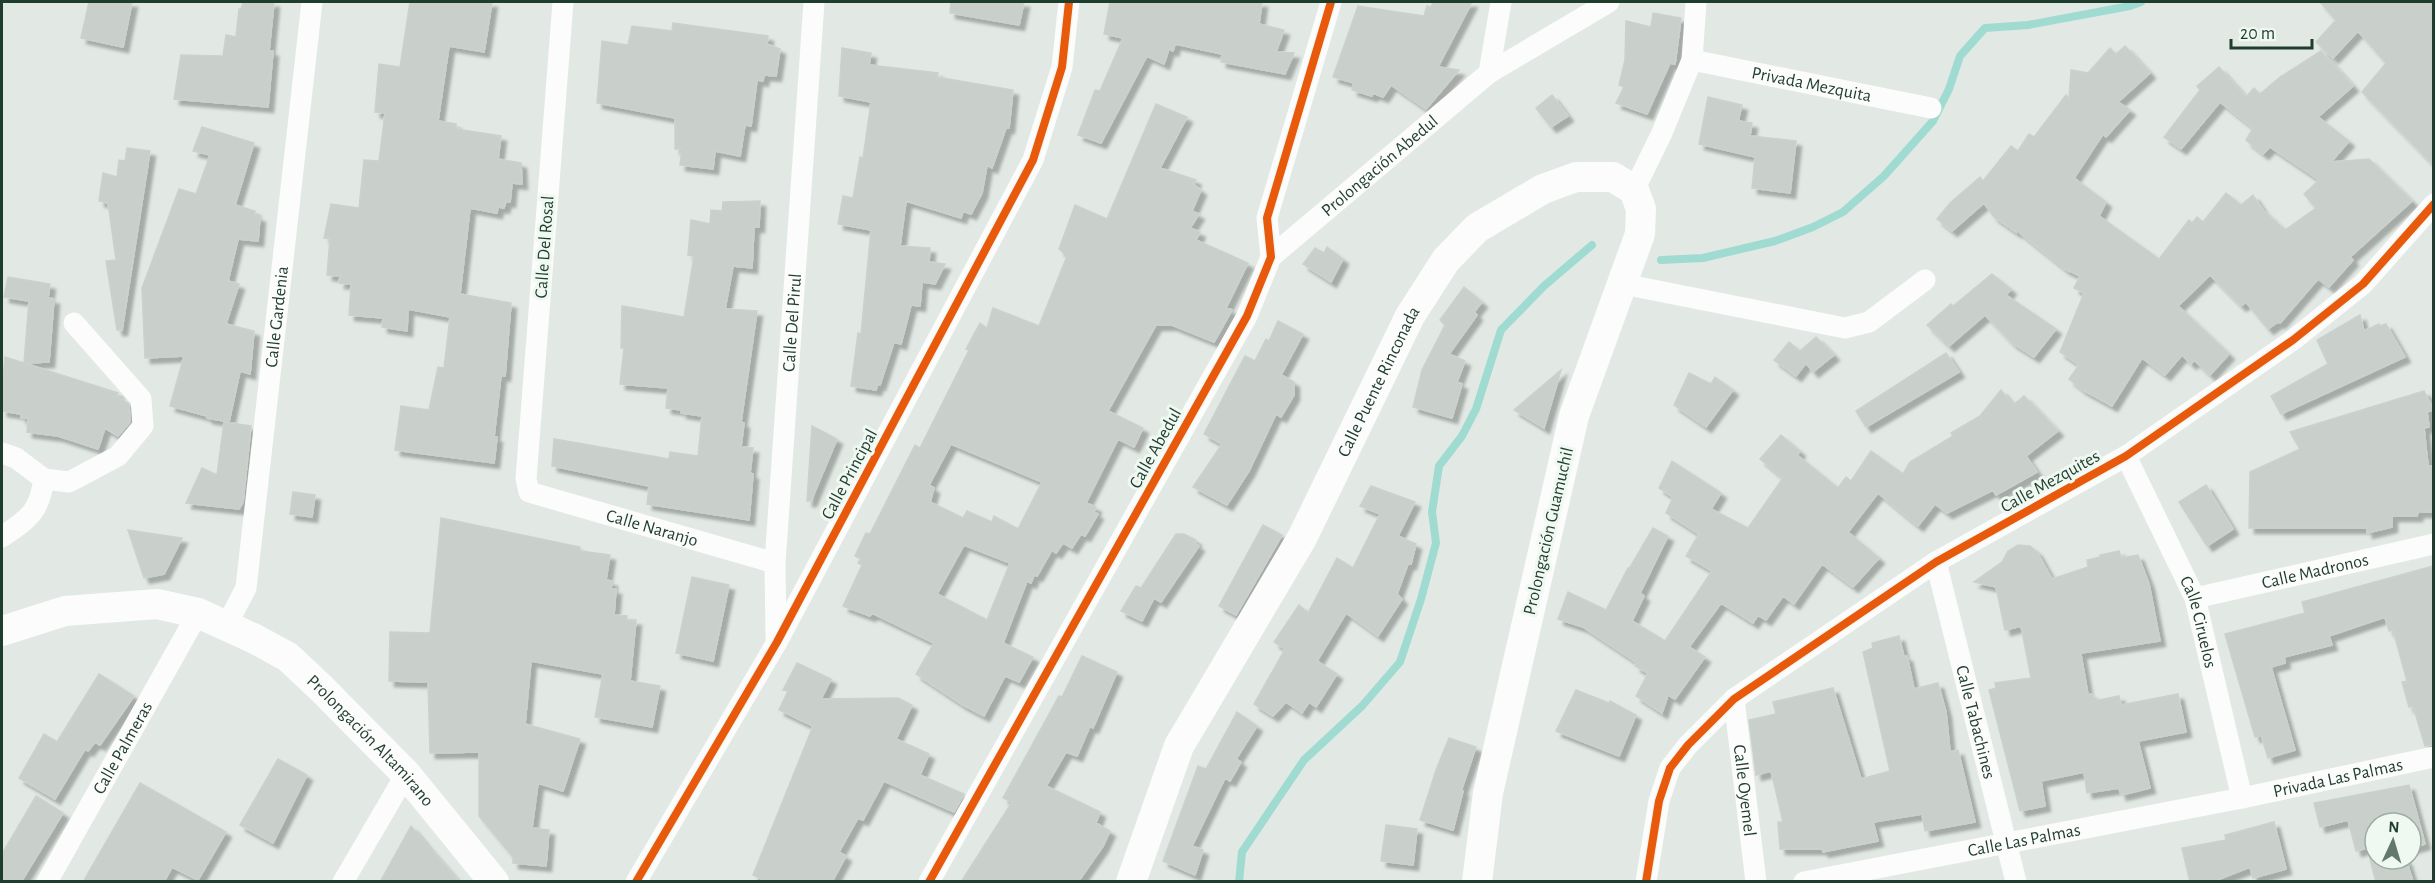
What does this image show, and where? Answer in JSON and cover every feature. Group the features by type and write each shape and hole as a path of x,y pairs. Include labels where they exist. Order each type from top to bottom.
{"street":[{"name":"Calle Gardenia","path":"226,626 246,588 312,2"},
{"name":"Calle Del Rosal","path":"529,492 526,479 563,2"},
{"name":"Calle Del Pirul","path":"777,642 775,562 814,2"},
{"name":"Calle Principal","path":"636,882 777,642 1033,160 1062,67 1069,2"},
{"name":"Calle Abedul","path":"929,882 1247,316 1271,257 1267,218 1331,2"},
{"path":"1489,73 1501,2"},
{"name":"Prolongación Abedul","path":"1271,257 1489,73 1593,9 1609,2"},
{"path":"1634,190 1661,135 1692,60 1696,2"},
{"name":"Privada Mezquita","path":"1692,60 1931,108"},
{"name":"Calle Puente Rinconada","path":"1131,882 1179,746 1302,538 1410,316 1446,260 1477,228 1543,189 1576,177 1613,177 1634,190"},
{"name":"Prolongación Guamuchil","path":"1477,882 1488,793 1574,416 1640,234 1641,209 1634,190"},
{"name":"Calle Mezquites","path":"1646,882 1659,801 1670,768 1688,744 1734,699 1936,562 2126,456 2293,340 2362,284 2433,204"},
{"path":"1623,284 1845,327 1869,322 1925,280"},
{"path":"2,453 15,458 44,479 69,482 118,456 142,426 141,399 74,323"},
{"name":"Calle Ciruelos","path":"2126,456 2195,598 2242,798"},
{"path":"2,537 27,519 41,500 44,479"},
{"name":"Calle Naranjo","path":"529,492 775,562"},
{"name":"Calle Madronos","path":"2195,598 2433,544"},
{"name":"Calle Tabachines","path":"1936,562 2016,882"},
{"name":"Prolongación Altamirano","path":"2,631 65,611 157,604 198,613 288,657 406,774 494,882"},
{"name":"Calle Palmeras","path":"46,882 198,613"},
{"name":"Calle Oyemel","path":"1734,699 1756,882"},
{"name":"Privada Las Palmas","path":"2242,798 2433,757"},
{"path":"343,882 406,774"},
{"name":"Calle Las Palmas","path":"1804,882 2242,798"}],"building":[{"path":"89,2 132,2 123,47 81,38"},
{"path":"243,2 274,2 269,51 273,51 268,107 174,99 181,55 223,56 226,35 236,37 239,9"},
{"path":"410,2 492,2 484,52 449,46 438,121 456,124 456,129 501,136 498,159 521,163 522,184 512,183 510,202 506,201 504,208 498,207 497,213 470,208 460,294 511,303 505,376 501,375 494,437 497,437 494,463 395,450 401,406 429,410 438,367 444,368 450,317 408,309 407,331 382,327 383,318 349,315 351,284 339,283 340,276 327,275 330,239 324,238 331,204 359,208 364,160 379,161 385,113 375,112 379,64 400,67"},
{"path":"951,2 1024,2 1019,25 950,13"},
{"path":"1110,2 1262,2 1259,24 1284,30 1276,52 1294,53 1285,74 1221,62 1222,54 1175,44 1173,51 1169,49 1164,64 1147,56 1101,143 1078,135 1095,90 1100,91 1123,38 1104,34"},
{"path":"1433,2 1472,2 1438,67 1459,70 1426,109 1391,85 1383,97 1373,93 1372,96 1352,90 1354,83 1333,77 1358,6 1424,16 1427,6 1431,7"},
{"path":"2320,2 2433,2 2433,165 2362,92 2386,63 2358,31 2333,58 2316,42 2336,20"},
{"path":"1653,13 1681,18 1675,64 1670,63 1647,114 1616,103 1624,87 1619,85 1625,60 1626,21 1651,27"},
{"path":"673,23 768,36 767,44 780,49 776,76 764,75 763,81 757,80 751,126 745,125 740,156 715,151 713,169 680,165 682,149 675,149 675,118 597,103 602,41 628,45 632,26 672,31"},
{"path":"2125,46 2150,73 2118,102 2130,110 2106,137 2103,134 2074,178 2106,202 2099,216 2159,259 2189,220 2192,223 2197,217 2203,222 2226,193 2241,205 2253,195 2263,210 2285,230 2316,208 2304,194 2319,180 2270,147 2263,154 2246,140 2253,128 2220,102 2181,149 2164,137 2200,90 2197,86 2219,67 2246,97 2254,88 2260,94 2280,77 2321,51 2353,86 2318,117 2349,141 2331,162 2369,159 2412,201 2350,257 2353,260 2329,287 2318,279 2280,323 2268,329 2246,302 2241,306 2210,275 2178,306 2229,354 2210,375 2194,360 2191,364 2182,355 2165,375 2142,358 2112,406 2083,390 2069,379 2079,365 2060,352 2084,293 2074,288 2080,276 2065,269 2016,230 2016,232 1994,217 1984,203 1952,231 1937,219 1950,203 1980,177 1983,181 2011,146 2018,151 2029,134 2034,137 2066,95 2069,99 2071,70 2088,73 2110,48 2116,54"},
{"path":"842,48 871,53 869,65 938,73 937,77 1013,90 1009,128 1006,128 992,168 987,165 982,193 971,214 963,211 961,218 906,201 900,246 930,248 929,262 945,264 935,284 922,282 920,306 911,305 901,344 894,342 880,385 878,384 876,390 851,386 858,333 861,334 871,230 838,224 843,196 853,198 860,157 863,158 871,102 839,96"},
{"path":"1552,95 1568,116 1551,127 1536,108"},
{"path":"1708,97 1742,105 1738,121 1752,123 1750,136 1796,141 1790,193 1752,188 1755,157 1699,144"},
{"path":"1156,104 1187,117 1160,168 1196,180 1193,184 1201,190 1192,211 1199,214 1190,228 1200,232 1196,240 1248,263 1226,308 1232,310 1214,342 1172,325 1156,325 1108,411 1143,428 1134,447 1118,439 1086,503 1096,507 1094,512 1098,514 1085,536 1081,534 1072,548 1063,543 1056,553 1052,550 1037,576 1034,575 1031,583 1027,581 1003,643 1033,657 1019,682 1005,676 984,716 916,674 934,643 872,613 870,616 843,606 862,565 858,563 861,559 855,556 866,533 870,534 915,445 920,448 980,323 987,328 993,308 1039,326 1067,256 1059,249 1075,205 1107,219","holes":["951,444 1042,482 1018,529 994,516 992,522 967,511 963,518 930,502 934,488 929,485","964,545 1010,563 987,620 937,594"]},
{"path":"202,127 254,143 235,205 255,211 254,215 260,217 258,241 238,239 228,281 239,284 226,324 254,331 250,374 240,371 229,422 207,418 207,416 170,406 184,356 145,358 142,288 179,189 196,194 210,155 193,151"},
{"path":"127,148 150,151 122,330 117,330 106,261 116,260 108,203 99,201 103,173 117,177 119,160 125,161"},
{"path":"760,201 759,227 754,227 752,268 733,266 725,309 757,311 741,422 744,423 741,447 753,448 749,520 647,504 649,486 552,466 554,439 669,459 670,452 698,456 702,416 666,408 668,388 620,384 624,348 621,348 622,306 684,317 694,256 688,255 691,220 710,224 711,210 722,211 723,202"},
{"path":"1327,247 1343,259 1331,282 1303,264 1315,248 1324,253"},
{"path":"1992,274 2011,289 2006,295 2056,329 2034,357 2012,343 1985,315 1949,346 1927,325"},
{"path":"8,277 50,284 48,298 54,299 49,362 24,363 29,301 4,297"},
{"path":"1464,287 1482,302 1474,312 1477,315 1449,354 1465,361 1457,382 1462,384 1452,418 1413,407 1422,370 1445,325 1440,320"},
{"path":"2360,315 2364,331 2379,324 2380,326 2386,324 2405,357 2281,414 2271,396 2328,364 2317,340"},
{"path":"1278,321 1303,334 1281,375 1294,382 1294,395 1281,417 1276,414 1249,471 1227,505 1193,487 1222,444 1204,434 1245,356 1255,361 1266,339 1269,341"},
{"path":"1816,337 1834,355 1813,372 1806,363 1796,376 1774,360 1789,342 1800,351"},
{"path":"1946,353 1959,372 1866,427 1856,411"},
{"path":"5,357 118,393 116,396 129,404 130,422 118,436 105,428 98,449 58,436 27,432 28,418 21,418 21,414 2,411"},
{"path":"1561,370 1544,428 1514,410"},
{"path":"1689,373 1711,384 1715,377 1733,390 1706,427 1674,405"},
{"path":"2001,390 2013,405 2024,396 2058,431 2026,456 2037,472 1996,495 1993,490 1947,513 1935,504 1918,526 1878,493 1848,532 1879,558 1853,587 1822,564 1794,604 1783,596 1766,620 1758,615 1753,623 1721,603 1689,647 1705,657 1675,699 1668,695 1662,713 1636,696 1648,673 1635,666 1637,663 1583,627 1558,619 1568,592 1606,610 1653,528 1668,536 1640,593 1644,596 1632,621 1665,641 1712,571 1686,556 1699,534 1666,513 1673,497 1659,488 1672,461 1721,493 1711,509 1748,528 1783,478 1760,459 1781,435 1800,451 1797,455 1838,488 1846,477 1851,481 1871,451 1903,474 1910,462 1953,436 1951,433 1980,416"},
{"path":"2424,391 2433,408 2427,412 2429,427 2424,428 2428,466 2433,466 2433,512 2418,512 2417,516 2392,516 2392,527 2367,533 2367,528 2249,528 2250,472 2300,449 2290,432"},
{"path":"224,422 251,426 243,502 239,509 186,503 202,468 217,475"},
{"path":"812,426 837,439 811,501 807,501"},
{"path":"2206,485 2233,529 2207,546 2179,502"},
{"path":"1371,486 1415,502 1398,536 1416,544 1411,564 1408,564 1397,594 1402,599 1378,636 1346,613 1317,661 1337,674 1316,707 1309,702 1302,713 1286,702 1273,716 1254,704 1285,649 1274,642 1299,605 1308,613 1337,558 1353,568 1380,514 1360,506"},
{"path":"293,492 315,495 312,517 290,514"},
{"path":"441,518 580,547 580,551 610,555 606,580 612,581 611,589 616,589 614,615 627,616 626,620 636,620 630,681 660,686 652,727 595,717 603,674 531,661 525,724 580,739 563,791 538,783 532,828 549,830 546,866 513,863 513,857 479,816 479,752 430,753 428,682 389,681 390,632 430,633"},
{"path":"1263,525 1282,535 1236,615 1219,606"},
{"path":"128,530 182,538 164,574 144,578"},
{"path":"1176,534 1184,534 1196,540 1194,543 1199,546 1161,602 1154,598 1142,621 1121,611 1136,586 1141,588"},
{"path":"2018,545 2030,546 2037,552 2052,579 2088,567 2087,560 2100,557 2100,555 2119,551 2121,558 2138,555 2149,584 2160,641 2081,653 2081,655 2088,695 2092,694 2094,701 2119,696 2121,705 2178,694 2186,732 2138,741 2150,788 2121,795 2119,788 2087,793 2084,772 2041,781 2045,806 2020,811 1989,690 1996,688 1995,683 2031,678 2021,626 2005,630 1996,587 1974,582 2002,562 2008,551"},
{"path":"2433,566 2433,745 2425,746 2413,706 2409,707 2402,682 2407,681 2393,630 2389,631 2385,617 2329,636 2332,645 2284,657 2285,663 2271,667 2295,750 2268,758 2261,735 2255,737 2225,634 2305,613 2302,602"},
{"path":"692,577 729,585 713,661 676,653"},
{"path":"1899,636 1904,657 1907,656 1914,689 1938,683 1946,712 1950,752 1958,750 1975,822 1925,831 1922,814 1873,822 1878,841 1823,852 1822,849 1780,849 1778,822 1783,822 1771,771 1756,775 1749,720 1776,714 1773,702 1833,688 1861,779 1890,771 1863,652 1873,648 1872,643"},
{"path":"1082,656 1117,672 1093,728 1090,726 1077,756 1066,752 1046,786 1100,812 1096,823 1110,831 1103,846 1078,882 961,882 1012,802 1003,798 1059,696 1062,697"},
{"path":"797,663 831,679 821,699 898,698 912,705 896,739 929,754 920,775 964,794 954,812 884,781 863,820 858,818 839,852 846,856 832,882 769,882 753,875 813,726 779,710 788,691 783,690"},
{"path":"99,674 134,696 100,745 95,742 88,751 85,749 55,799 19,778 44,734 57,742"},
{"path":"1576,690 1609,703 1610,701 1636,715 1619,756 1556,731"},
{"path":"1237,712 1257,726 1236,759 1241,762 1230,781 1225,778 1192,846 1203,850 1195,875 1163,861 1198,766 1206,769"},
{"path":"1449,738 1476,747 1461,791 1463,791 1453,830 1420,820"},
{"path":"278,759 307,775 273,843 240,825"},
{"path":"140,783 226,832 198,880 172,867 164,882 83,882"},
{"path":"2409,785 2416,811 2363,811 2363,849 2356,851 2348,820 2320,827 2314,803"},
{"path":"36,796 63,813 21,882 2,882 2,854"},
{"path":"2274,822 2286,869 2253,878 2250,867 2212,882 2190,882 2182,848 2226,840 2225,835"},
{"path":"1386,825 1417,829 1413,865 1381,861"},
{"path":"411,826 430,849 459,882 380,882"},
{"path":"2373,871 2410,871 2413,882 2376,882"}],"waterway":[{"path":"1661,260 1703,258 1775,241 1813,227 1843,212 1884,176 1933,121 1949,89 1960,56 1985,28 2028,25 2141,2"},
{"path":"1239,882 1242,852 1304,760 1362,706 1400,662 1421,599 1436,543 1432,512 1439,466 1462,436 1476,409 1501,330 1544,286 1592,245"}],"cycle path":[{"path":"636,882 777,642 1033,160 1062,67 1069,2"},
{"path":"929,882 1247,316 1271,257 1267,218 1331,2"},
{"path":"1646,882 1659,801 1670,768 1688,745 1734,699 1936,562 2126,456 2293,340 2363,284 2434,204"}]}
